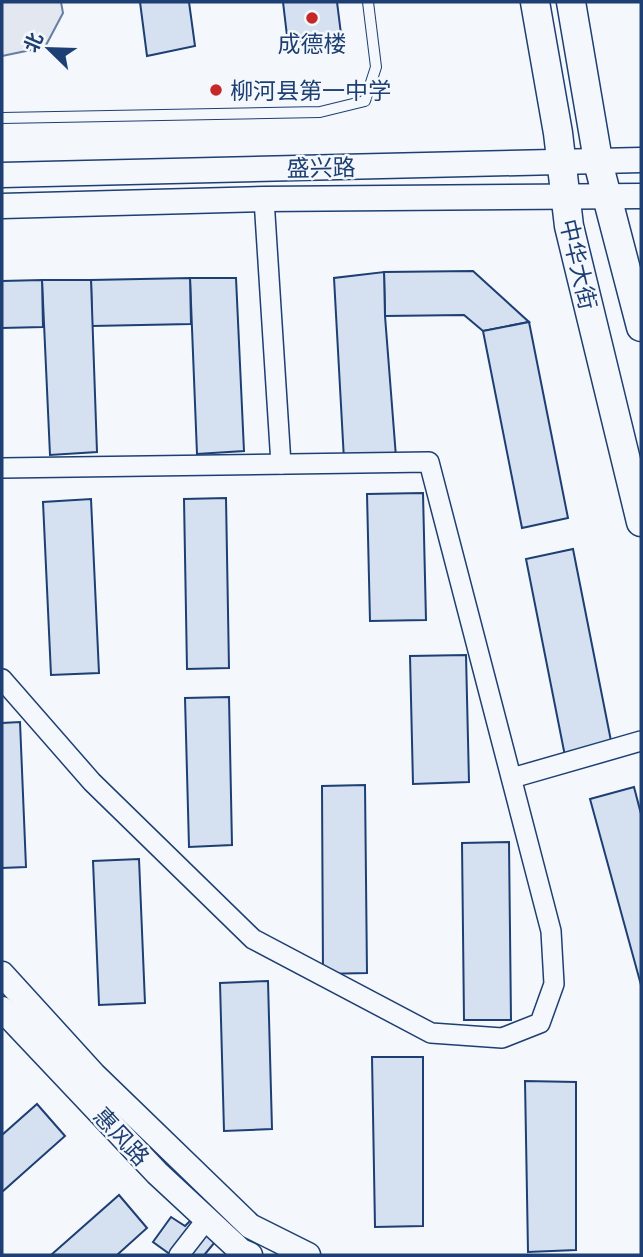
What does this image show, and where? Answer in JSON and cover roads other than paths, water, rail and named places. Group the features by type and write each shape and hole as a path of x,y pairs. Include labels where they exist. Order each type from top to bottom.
{"main road":[{"name":"中华大街","path":"535,2 558,133 569,226 641,522"},
{"name":"中华大街","path":"571,2 598,161 641,327"}],"street":[{"name":"盛兴路","path":"3,170 641,160"},
{"name":"盛兴路","path":"2,206 264,199 641,196"},
{"path":"264,199 281,464"},
{"path":"2,468 429,462 551,931 554,984 540,1023 502,1038 431,1033 253,939 92,782 2,679"},
{"path":"512,778 641,741"},
{"path":"2,974 94,1075 250,1226 308,1255"},
{"name":"惠风路","path":"2,1009 156,1173 241,1251 250,1255"},
{"path":"179,1255 207,1219"}],"lane":[{"path":"2,118 320,112 365,102 376,66 368,2"}],"place":[{"name":"成德楼","path":"312,18"},
{"name":"柳河县第一中学","path":"216,90"}]}
